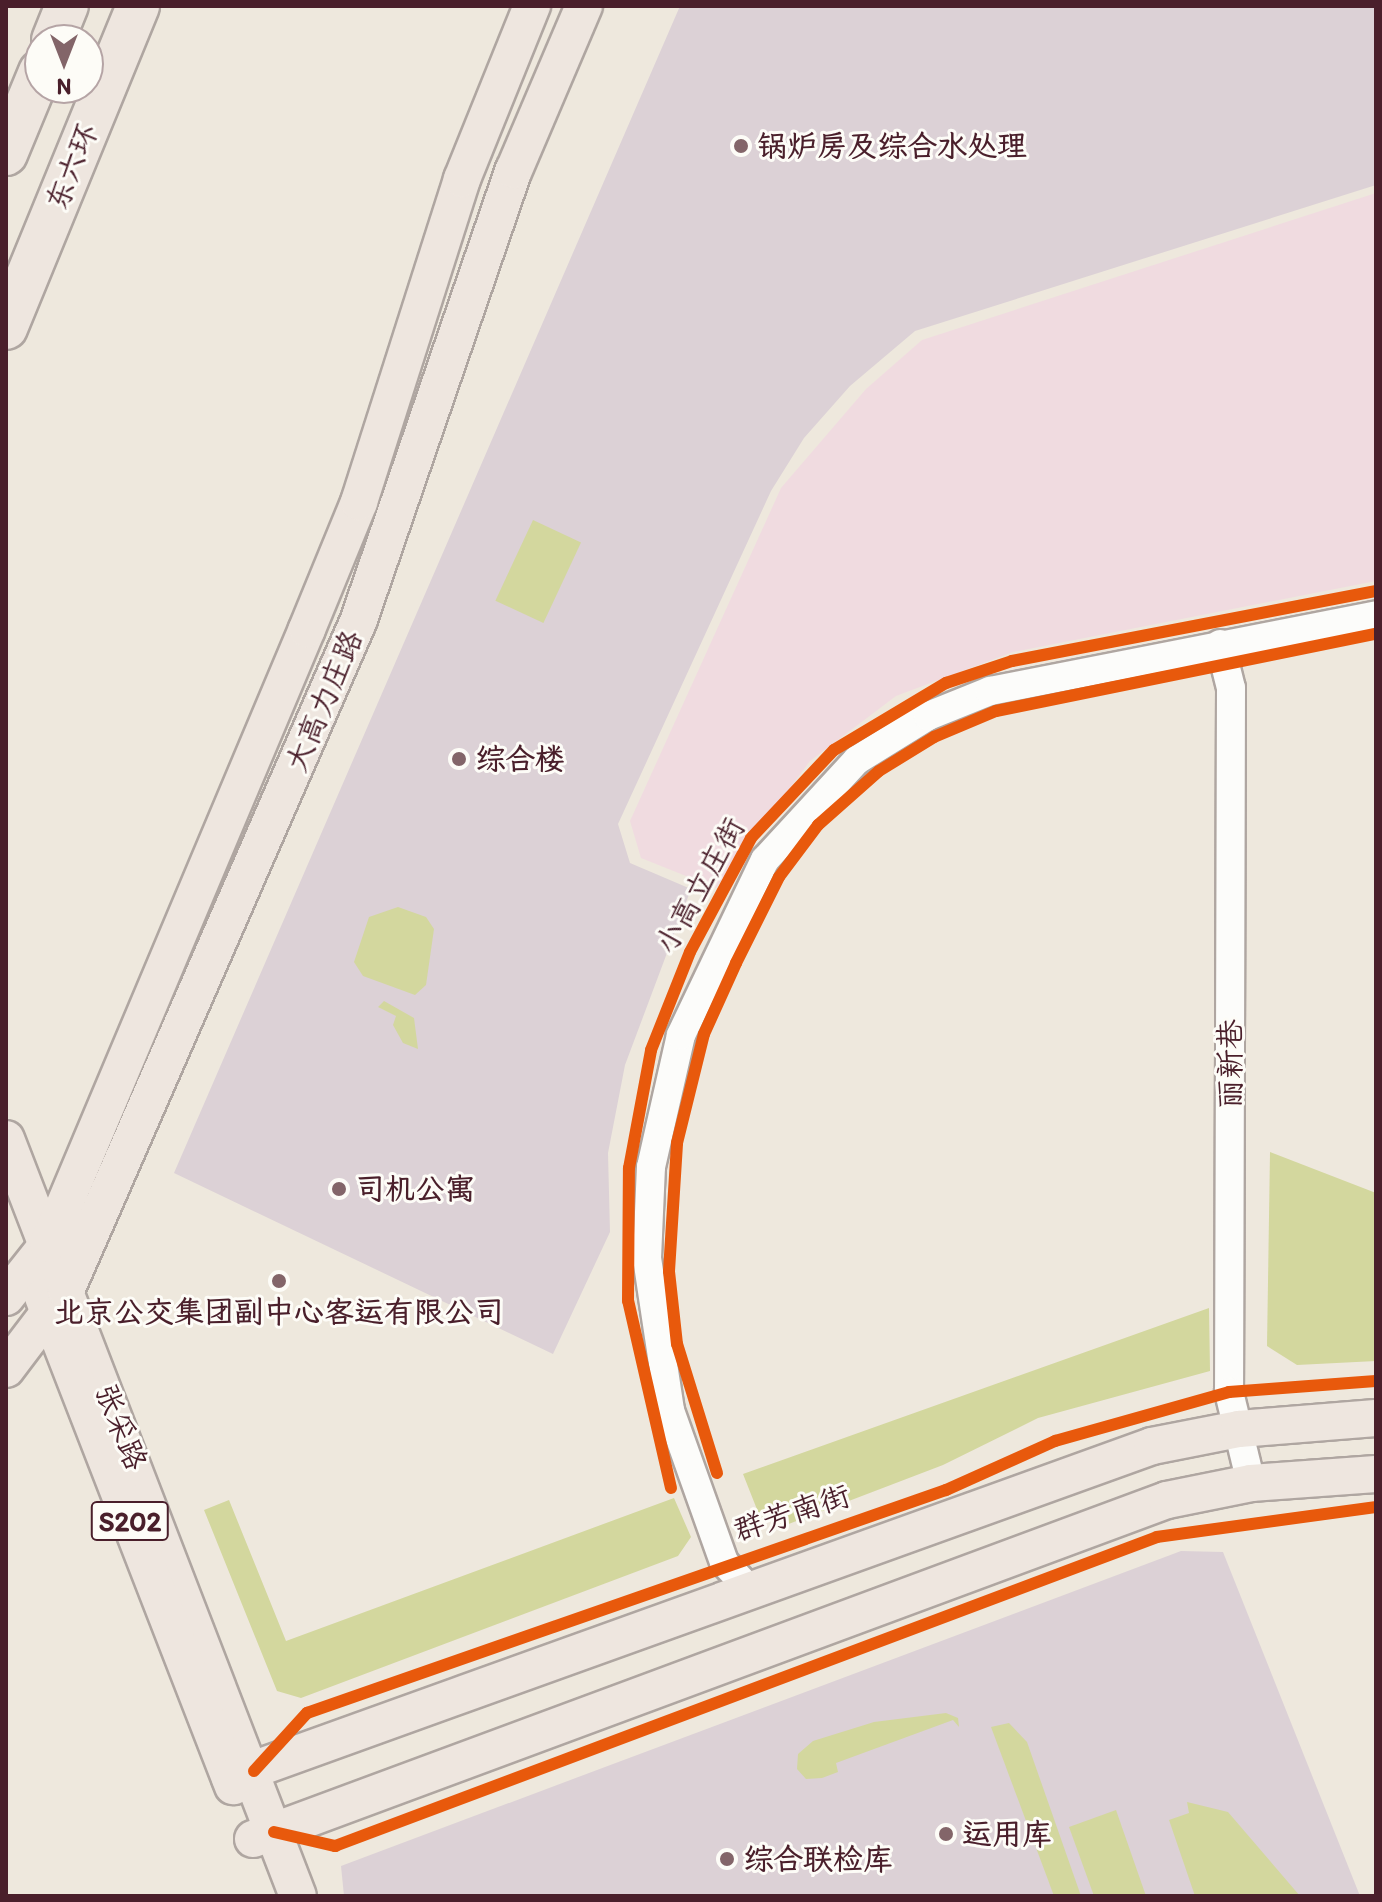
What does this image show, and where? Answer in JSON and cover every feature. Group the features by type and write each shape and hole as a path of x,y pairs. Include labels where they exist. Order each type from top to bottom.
{"highway":[{"name":"东六环","path":"6,328 138,6"},
{"path":"6,154 27,104"}],"main road":[{"name":"大高力庄路","path":"6,1297 39,1256 359,502 462,179 532,6"},
{"name":"大高力庄路","path":"6,1369 58,1302 134,1145 358,622 514,170 584,6"},
{"path":"93,1132 101,1152 112,1156 134,1145"},
{"name":"张采路","path":"6,1139 39,1256 264,1835 298,1896"},
{"name":"张采路","path":"6,1203 39,1256"},
{"name":"群芳南街","path":"242,1775 1152,1446 1239,1429 1376,1418"},
{"path":"264,1835 1167,1500 1251,1483 1376,1474"},
{"name":"张采路","path":"264,1835 274,1896"}],"street":[{"name":"小高立庄街","path":"750,1590 724,1562 670,1410 647,1258 664,1095 714,955 765,860 807,806 857,760 928,716 990,691 1376,615"},
{"name":"丽新巷","path":"1220,644 1231,688 1229,1378 1251,1483"}],"shaded area":[{"path":"680,6 1376,6 1376,185 915,331 850,386 804,438 771,491 618,824 630,863 691,889 625,1065 608,1153 610,1232 553,1354 174,1173"},
{"path":"1376,193 1376,581 1013,652 896,696 810,761 716,888 641,858 630,821 781,488 866,389 922,340"},
{"path":"1181,1551 1223,1552 1360,1896 344,1896 341,1866"}],"green space":[{"path":"533,520 581,542 543,623 495,601"},
{"path":"398,907 426,917 434,929 426,985 415,995 363,976 354,962 369,917"},
{"path":"384,1001 414,1018 418,1049 403,1043 393,1025 396,1016 378,1007"},
{"path":"1270,1152 1376,1193 1376,1361 1297,1365 1267,1346"},
{"path":"1209,1308 1210,1371 1038,1418 943,1465 786,1525 760,1517 743,1474"},
{"path":"674,1498 691,1537 678,1556 301,1698 277,1691 204,1510 229,1500 286,1641"},
{"path":"946,1713 958,1718 959,1727 953,1720 836,1763 838,1772 822,1778 806,1779 797,1769 798,1754 813,1741 874,1722"},
{"path":"1009,1723 1027,1742 1081,1896 1054,1896 991,1727"},
{"path":"1187,1802 1228,1812 1300,1896 1195,1896 1169,1820 1189,1813"},
{"path":"1116,1810 1146,1896 1094,1896 1069,1827"}],"cycle path":[{"path":"671,1488 628,1301 629,1168 651,1050 690,952 751,838 834,750 946,683 1012,661 1376,591"},
{"path":"717,1473 677,1344 669,1271 677,1143 704,1034 779,877 818,825 879,771 934,737 996,711 1376,634"},
{"path":"254,1771 307,1713 946,1490 1055,1441 1229,1392 1376,1381"},
{"path":"274,1832 335,1846 1157,1537 1376,1507"}],"place":[{"name":"锅炉房及综合水处理","path":"741,146"},
{"name":"综合楼","path":"459,759"},
{"name":"司机公寓","path":"339,1189"},
{"name":"北京公交集团副中心客运有限公司","path":"279,1281"},
{"name":"运用库","path":"946,1834"},
{"name":"综合联检库","path":"727,1859"}]}
